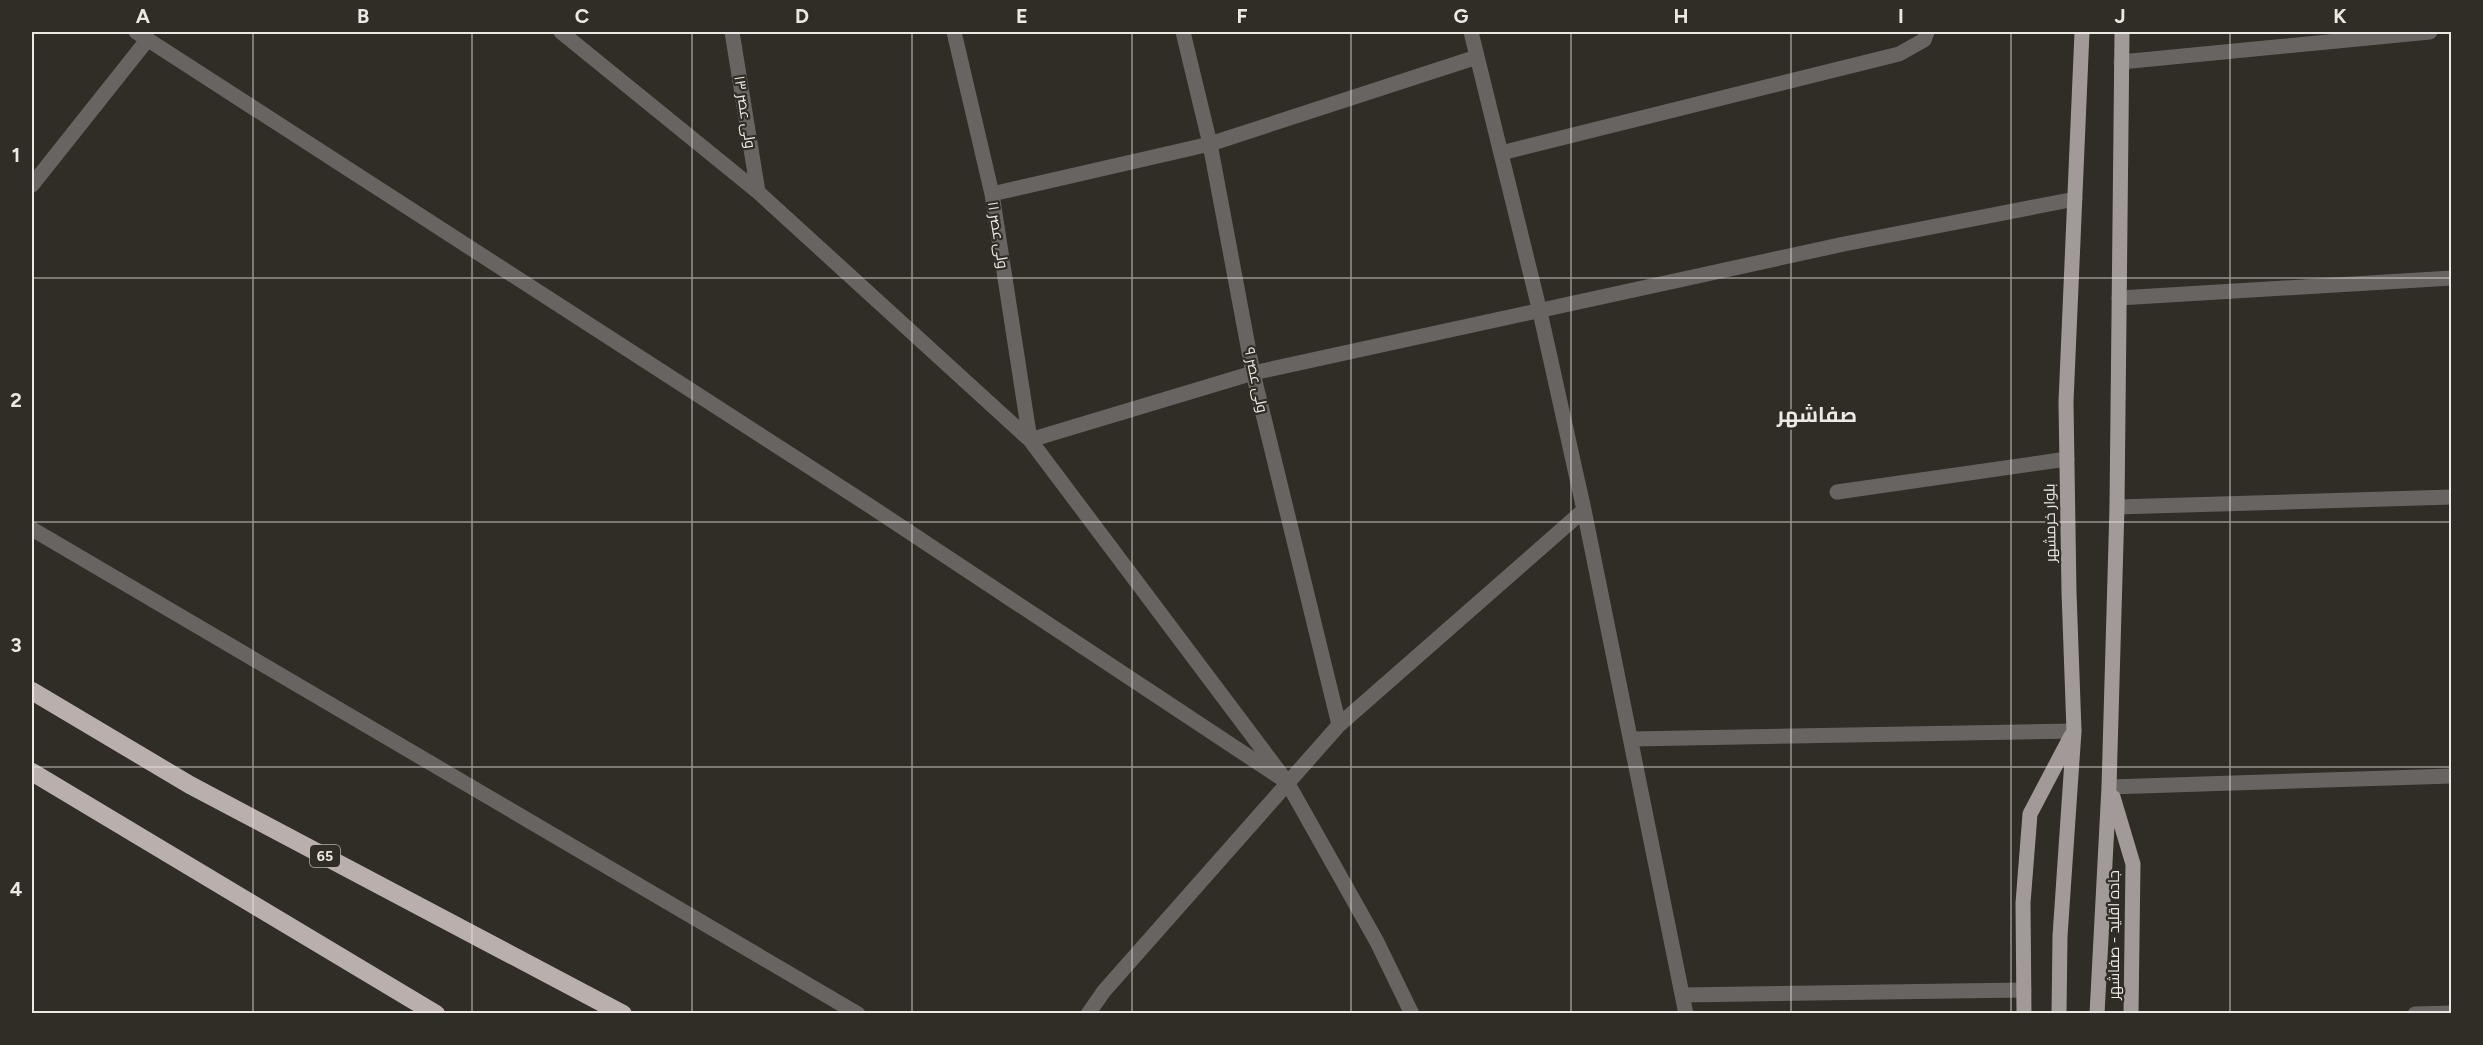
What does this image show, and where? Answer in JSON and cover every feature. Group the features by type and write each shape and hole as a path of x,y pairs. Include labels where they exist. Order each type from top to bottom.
{"highway":[{"name":"65","path":"32,691 190,785 622,1014"},
{"path":"32,772 436,1014"}],"main road":[{"name":"بلوار خرمشهر","path":"2059,1014 2060,936 2074,731 2066,402 2082,32"},
{"path":"2097,1014 2109,787 2117,507 2122,32"},
{"path":"2024,1014 2023,903 2030,814 2074,731"},
{"name":"جاده اقلید - صفاشهر","path":"2109,787 2133,864 2131,1014"}],"street":[{"path":"561,32 758,192 1030,440 1287,782 1377,942 1412,1014"},
{"name":"ولی عصر ۱۳","path":"732,32 758,192"},
{"name":"ولی عصر ۱۱","path":"954,32 992,194 1030,440"},
{"name":"ولی عصر ۹","path":"1183,32 1210,144 1253,373 1339,725"},
{"path":"1471,32 1540,312 1584,510 1686,1014"},
{"path":"1501,153 1899,54 1924,40 1927,32"},
{"path":"2121,62 2430,32"},
{"path":"32,185 142,35 867,504 1287,782"},
{"path":"992,194 1210,144 1477,57"},
{"path":"1030,440 1253,373 1844,244 2075,199"},
{"path":"2119,298 2451,278"},
{"path":"1837,492 2067,459"},
{"path":"2117,507 2451,497"},
{"path":"1088,1014 1104,991 1339,725 1584,510"},
{"path":"32,529 858,1014"},
{"path":"1631,739 2074,731"},
{"path":"2109,787 2451,776"},
{"path":"1683,995 2024,990"},
{"path":"2415,1014 2451,1013"}],"district":[{"name":"صفاشهر","path":"1817,414"}]}
